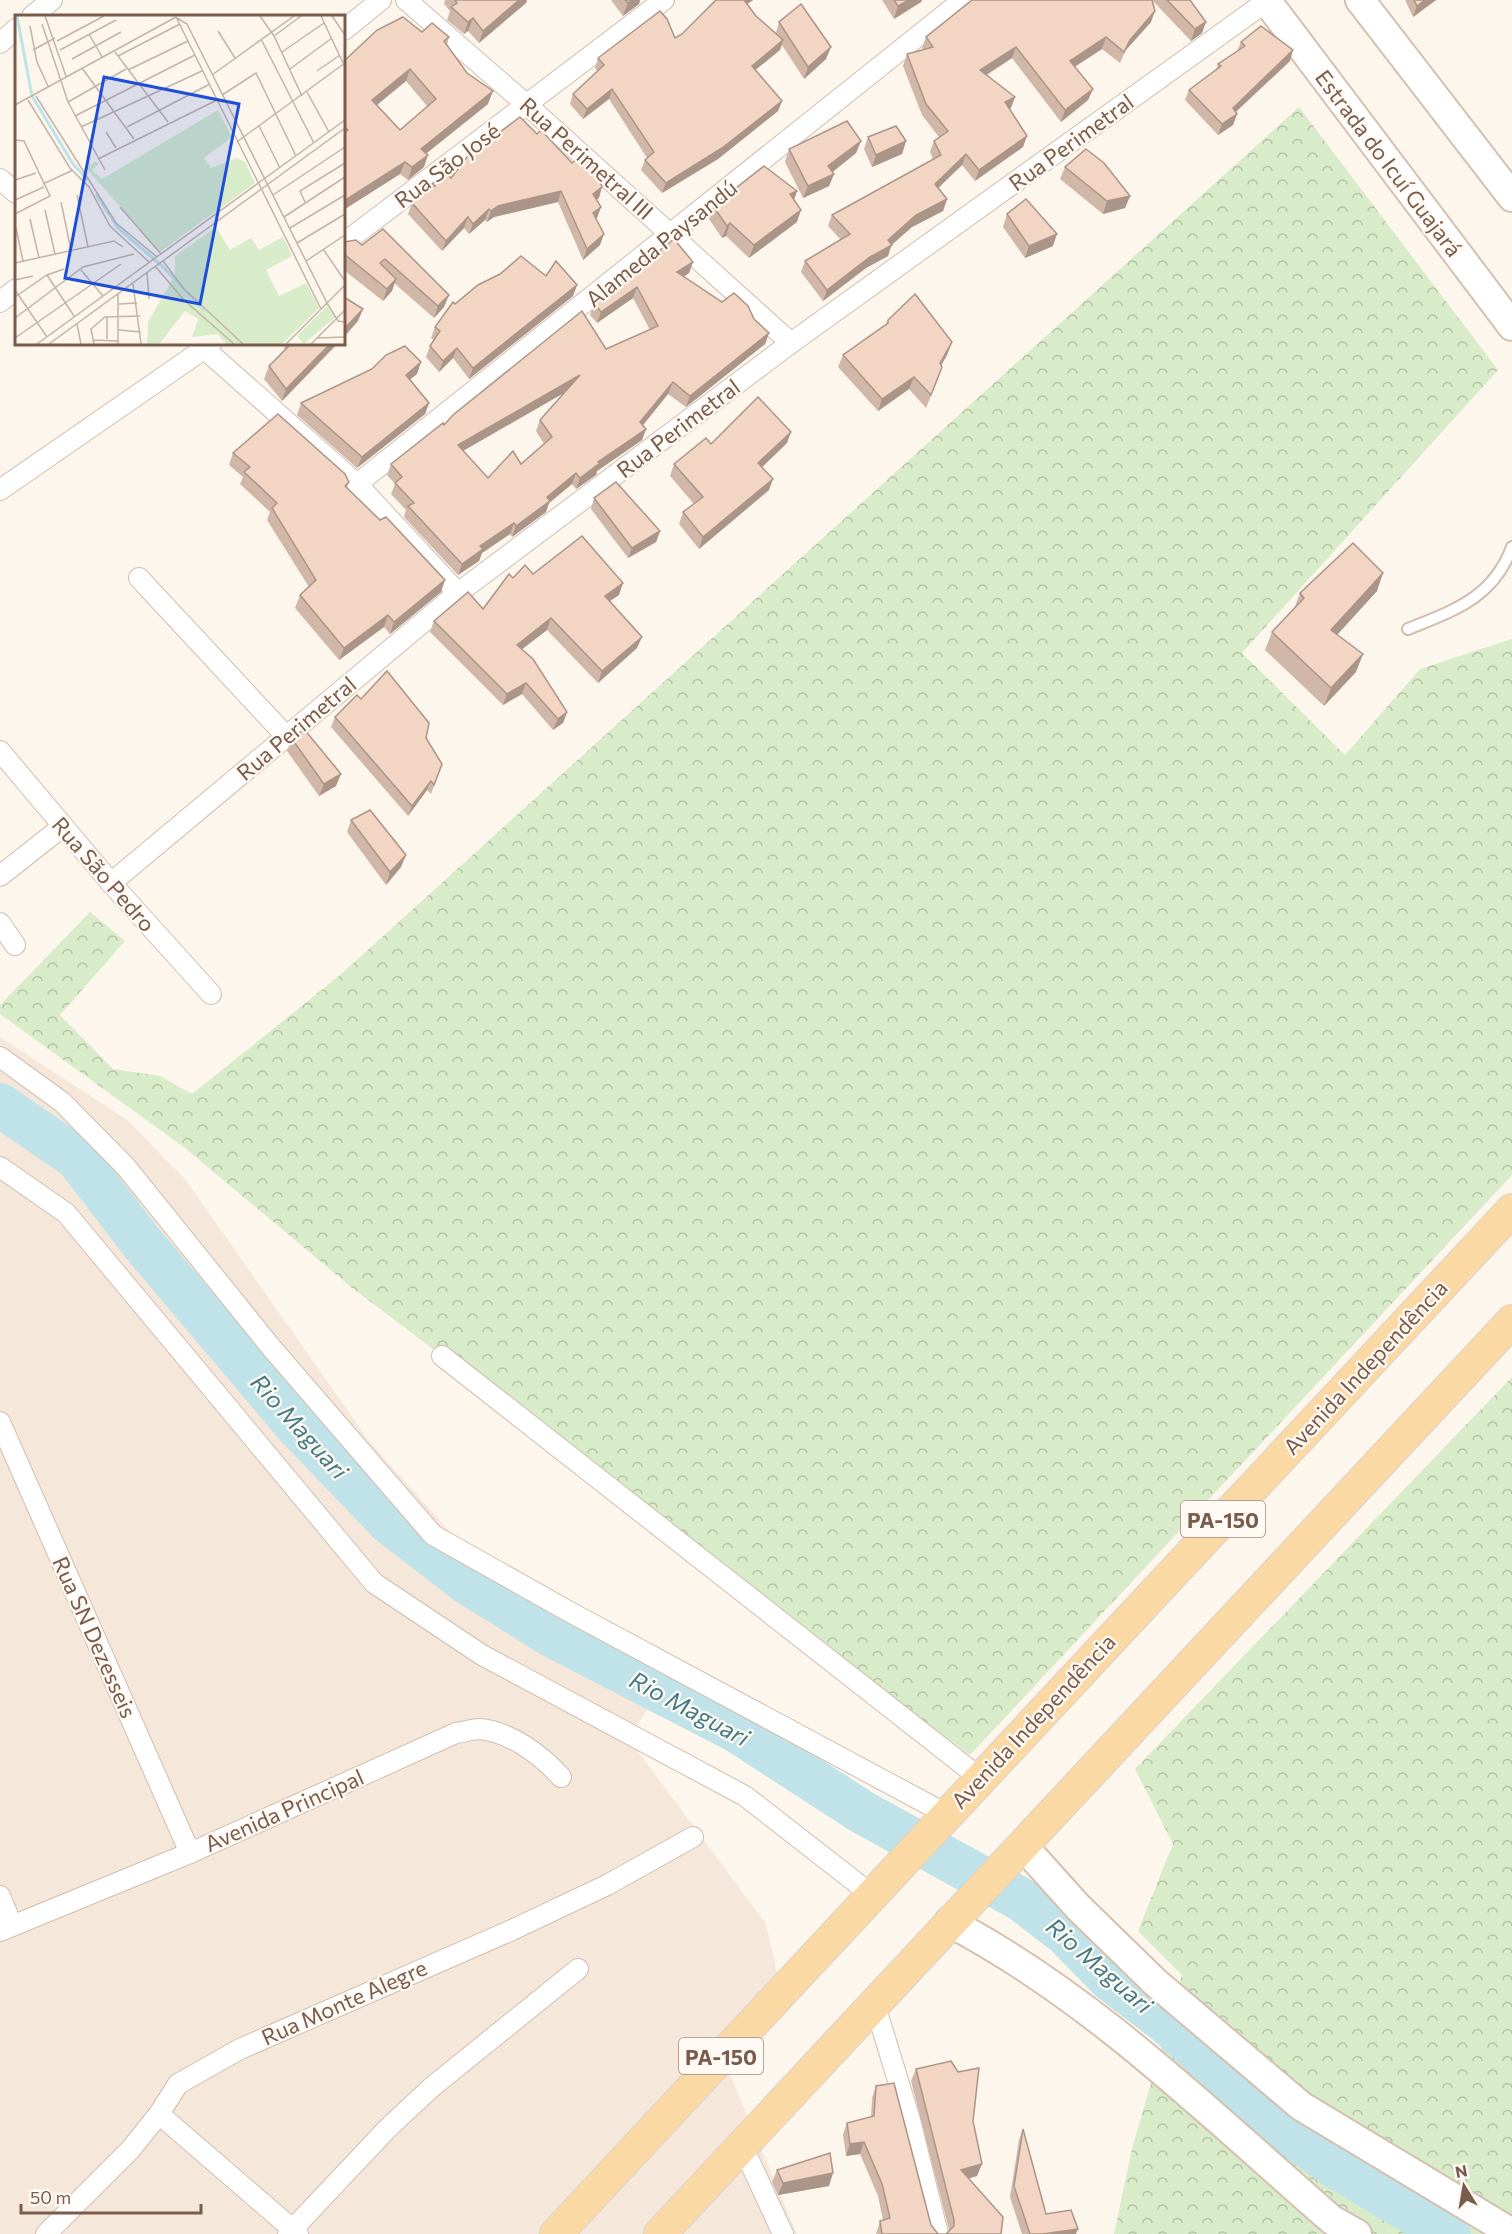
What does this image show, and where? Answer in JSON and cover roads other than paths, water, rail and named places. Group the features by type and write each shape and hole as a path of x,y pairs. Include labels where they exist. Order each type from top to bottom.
{"main road":[{"path":"1360,0 1512,197"},
{"name":"Estrada do Icuí Guajará","path":"1267,1 1512,326"},
{"name":"Avenida Independência","path":"556,2234 1512,1210"},
{"name":"PA-150","path":"660,2234 953,1918 1024,1847 1512,1321"},
{"path":"1024,1847 1077,1907 1156,1983 1301,2106 1512,2233"},
{"path":"953,1918 1047,1980 1142,2055 1332,2220 1357,2234"}],"street":[{"path":"33,15 52,0"},
{"path":"345,29 381,0"},
{"name":"Rua Perimetral III","path":"406,0 672,234 791,343"},
{"name":"Rua São José","path":"345,242 664,0"},
{"name":"Alameda Paysandú","path":"357,484 963,0"},
{"name":"Rua Perimetral","path":"111,884 458,593 791,343 1267,1"},
{"path":"0,43 15,30"},
{"path":"0,179 15,192"},
{"path":"0,302 15,290"},
{"path":"0,490 205,345 357,484 458,593"},
{"path":"139,578 285,736"},
{"name":"Rua São Pedro","path":"0,752 111,884 211,994"},
{"path":"0,876 62,827"},
{"path":"0,923 15,945"},
{"path":"0,1057 62,1102 126,1167 270,1346 433,1535 940,1821"},
{"path":"0,1167 66,1213 374,1583 482,1655 745,1796 879,1886"},
{"path":"442,1356 980,1778"},
{"name":"Rua SN Dezesseis","path":"0,1422 190,1853"},
{"name":"Avenida Principal","path":"6,1928 190,1853 456,1733 480,1729 518,1742 548,1763 561,1777"},
{"name":"Rua Monte Alegre","path":"46,2234 130,2150 159,2114 178,2084 203,2068 598,1889 693,1836"},
{"path":"0,1896 6,1928"},
{"path":"159,2114 293,2233 388,2128 432,2087 578,1969"},
{"path":"874,2002 913,2130 938,2234"},
{"path":"742,2145 783,2234"}],"lane":[{"path":"1408,629 1447,614 1482,594 1504,568 1512,547"}],"waterway":[{"name":"Rio Maguari","path":"0,1105 77,1158 142,1243 296,1425 390,1523 468,1583 553,1636 737,1731 862,1812 1022,1900 1066,1934 1110,1979 1166,2022 1288,2132 1336,2167 1449,2234"}]}
